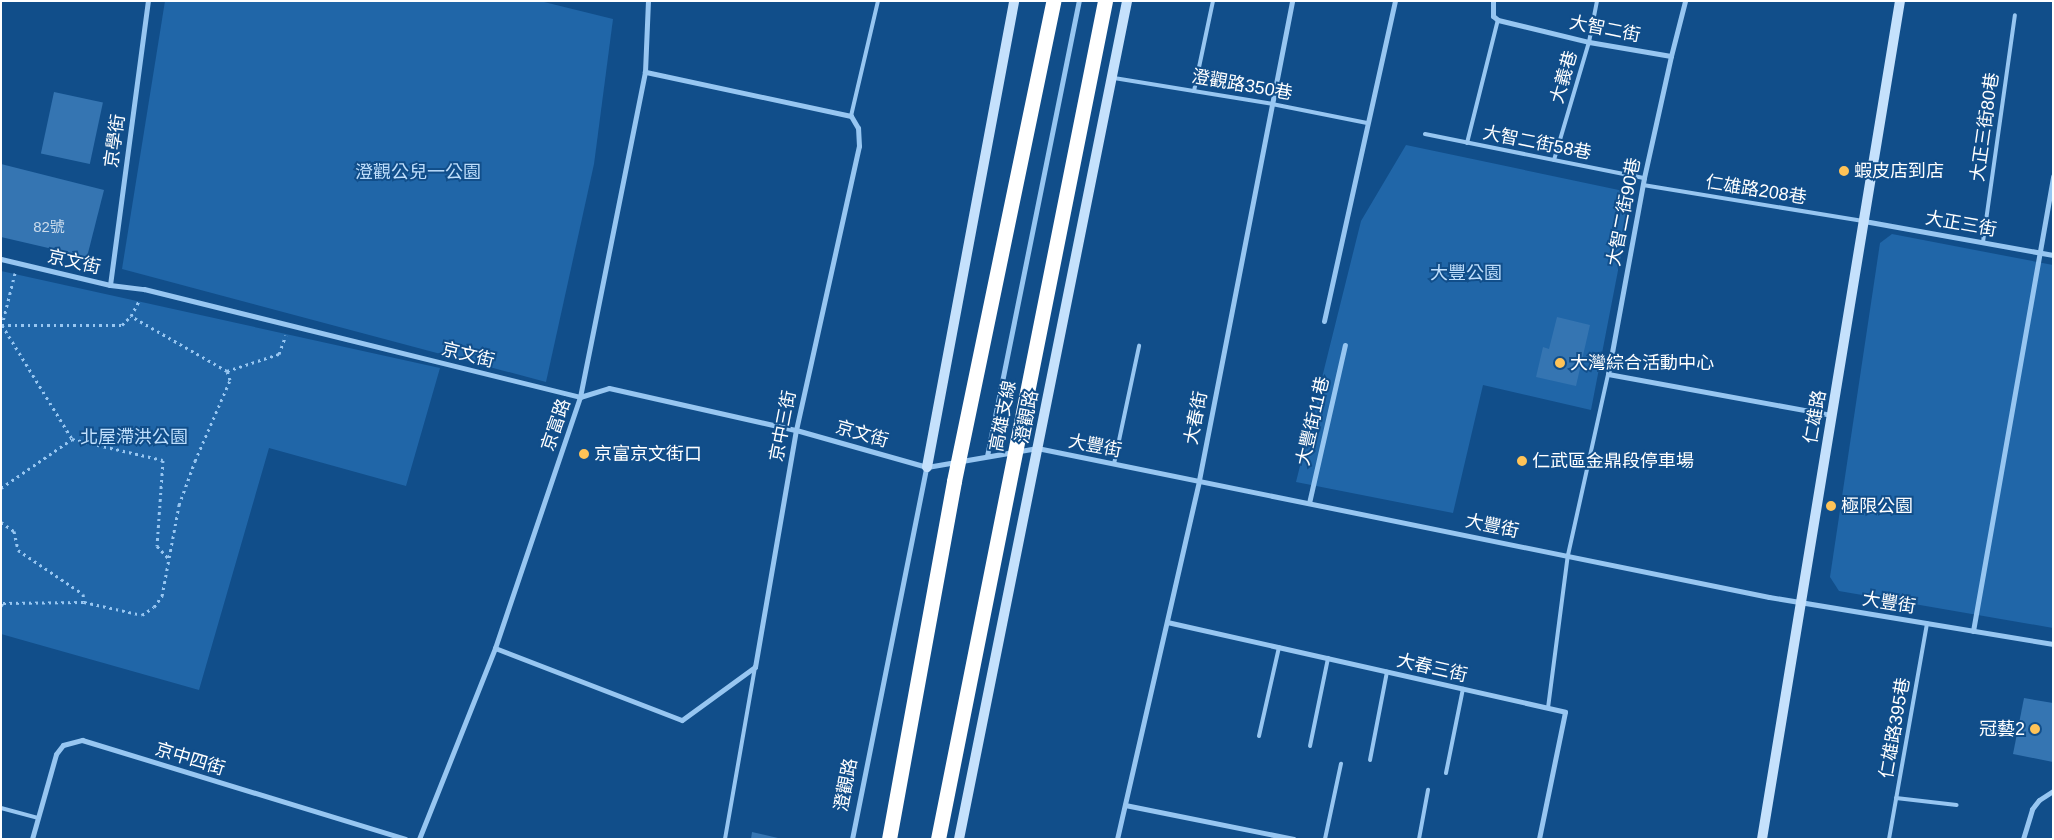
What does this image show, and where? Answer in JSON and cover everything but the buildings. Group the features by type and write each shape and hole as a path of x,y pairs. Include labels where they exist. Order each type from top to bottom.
{"highway":[{"name":"高雄支線","path":"889,839 954,481 1053,1"},
{"name":"高雄支線","path":"938,839 1105,1"}],"street":[{"name":"京學街","path":"110,285 148,1"},
{"name":"京富路","path":"420,839 495,648 580,397 645,72 648,1"},
{"name":"澄觀路","path":"852,839 926,466 1014,1"},
{"path":"987,456 1079,1"},
{"name":"澄觀路","path":"959,839 1127,1"},
{"name":"大春街","path":"1118,839 1198,480 1292,1"},
{"path":"1324,321 1395,1"},
{"path":"1493,1 1493,16 1498,20"},
{"path":"1671,56 1685,1"},
{"name":"仁雄路","path":"1762,839 1900,1"},
{"name":"大智二街","path":"1498,20 1589,42 1671,56"},
{"name":"大智二街90巷","path":"1608,374 1644,178 1671,56"},
{"path":"645,72 851,116"},
{"name":"京中三街","path":"756,667 796,430 859,146 858,128 851,116"},
{"path":"1973,631 2053,176"},
{"name":"大正三街","path":"1864,221 2053,255"},
{"name":"京文街","path":"1,259 110,285 144,289 580,397 609,388 796,430 926,466"},
{"name":"大豐街11巷","path":"1309,503 1345,345"},
{"path":"1608,374 1832,415"},
{"name":"大豐街","path":"926,466 1037,448 1800,602 2053,644"},
{"name":"大春三街","path":"1167,622 1565,712 1539,839"},
{"path":"495,648 682,720 756,667"},
{"name":"京中四街","path":"32,839 56,754 63,745 82,740 405,839"},
{"path":"2023,839 2032,809 2039,800 2053,791"},
{"path":"1125,805 1294,839"}],"lane":[{"path":"851,116 878,1"},
{"path":"1194,91 1213,1"},
{"name":"大義巷","path":"1554,160 1589,42 1597,1"},
{"name":"大正三街80巷","path":"1983,242 2015,15"},
{"path":"1467,143 1498,20"},
{"name":"澄觀路350巷","path":"1112,77 1272,104 1367,123"},
{"name":"大智二街58巷","path":"1425,134 1644,178"},
{"name":"仁雄路208巷","path":"1643,185 1864,221"},
{"path":"1114,464 1139,346"},
{"path":"1548,708 1568,555 1608,374"},
{"name":"仁雄路395巷","path":"1889,839 1927,623"},
{"path":"1258,736 1279,647"},
{"path":"1310,746 1328,658"},
{"path":"725,839 756,667"},
{"path":"1370,760 1387,672"},
{"path":"1446,773 1463,689"},
{"path":"1325,839 1341,764"},
{"path":"1419,839 1428,790"},
{"path":"1896,798 1957,805"},
{"path":"1,808 38,818"}],"path":[{"path":"17,263 2,325 72,439 163,460 157,546 168,558"},
{"path":"2,325 122,326 132,316 144,289"},
{"path":"1,606 3,602 84,602 142,615 154,607 162,596 179,505 230,380 227,371 132,316"},
{"path":"227,371 279,354 290,324"},
{"path":"1,488 72,439"},
{"path":"1,522 14,531 18,550 83,594 84,602"}],"green space":[{"name":"澄觀公兒一公園","path":"165,1 540,1 613,19 594,164 546,382 122,269"},
{"name":"大豐公園","path":"1406,145 1633,193 1591,410 1483,385 1453,513 1296,482 1361,221"},
{"path":"1892,234 2053,265 2053,628 1839,591 1830,577 1880,243"},
{"name":"北屋滯洪公園","path":"1,271 440,368 406,486 269,448 199,690 1,634"}],"place":[{"name":"蝦皮店到店","path":"1844,171"},
{"name":"大灣綜合活動中心","path":"1560,363"},
{"name":"京富京文街口","path":"584,454"},
{"name":"仁武區金鼎段停車場","path":"1522,461"},
{"name":"極限公園","path":"1831,506"},
{"name":"冠藝2","path":"2035,729"}]}
